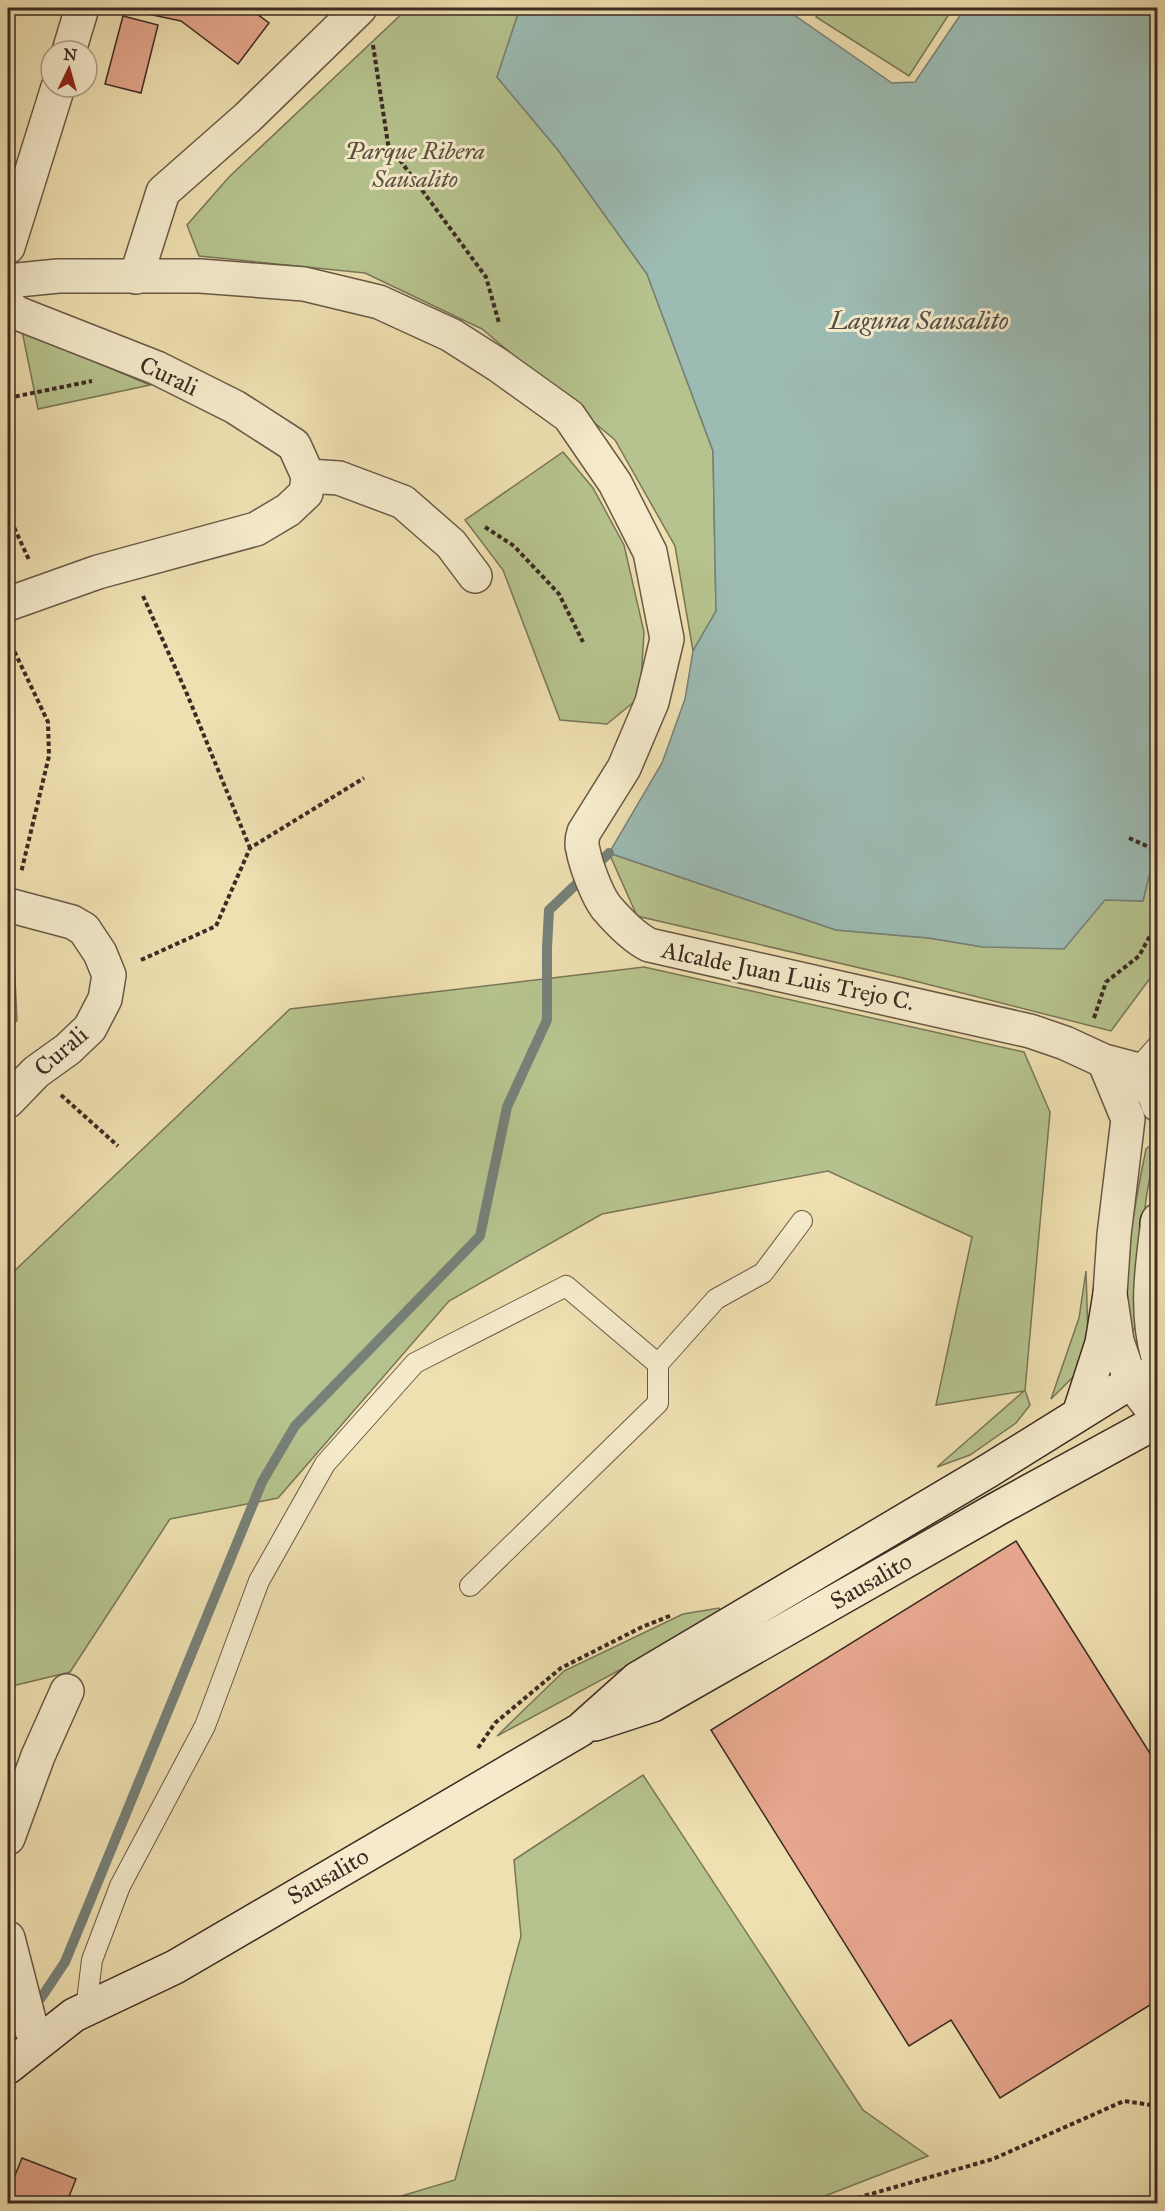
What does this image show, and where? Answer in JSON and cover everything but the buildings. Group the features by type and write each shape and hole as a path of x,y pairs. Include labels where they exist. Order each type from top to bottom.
{"street":[{"path":"73,39 82,8"},
{"path":"136,277 163,192 247,118 360,8"},
{"path":"8,247 54,99"},
{"name":"Alcalde Juan Luis Trejo C.","path":"8,281 58,276 200,276 304,284 379,302 451,335 513,376 569,416 615,483 650,552 667,639 652,702 624,768 584,832 583,850 605,906 639,940 649,945 1030,1031 1065,1043 1104,1061"},
{"name":"Curali","path":"11,315 157,368 235,407 294,445 308,476"},
{"path":"8,604 98,572 256,529 288,510 306,493 308,476 339,478 403,502 451,543 475,576"},
{"path":"10,905 72,922 84,929 100,953 109,975"},
{"name":"Curali","path":"8,1101 36,1072 68,1049 90,1028 105,999 109,975"},
{"name":"Sausalito","path":"579,1730 653,1705 1158,1419 1144,1377 1118,1341 1110,1294 1114,1235 1144,1089 1104,1061"},
{"path":"1157,1222 1149,1318 1158,1357"},
{"path":"1079,1414 1102,1343 1110,1294"},
{"name":"Sausalito","path":"20,2036 80,2012 175,1967 579,1730 637,1679 1144,1377"},
{"path":"8,1838 38,1756 67,1691"},
{"path":"8,1938 20,2036"},
{"name":"Sausalito","path":"8,2067 80,2012"}],"lane":[{"path":"470,1586 658,1403 658,1364 716,1299 763,1273 802,1221"},
{"path":"80,2012 92,1960 120,1886 206,1726 259,1581 325,1464 415,1363 566,1286 658,1364"}],"path":[{"path":"372,42 388,144 486,277 513,376"},
{"path":"8,398 100,380"},
{"path":"8,514 44,591"},
{"path":"98,572 120,581 143,595 187,694 250,848"},
{"path":"8,638 48,722 49,756 10,905"},
{"path":"109,975 216,926 250,848 364,778"},
{"path":"1129,838 1158,851"},
{"path":"1106,982 1139,956 1158,921"},
{"path":"36,1072 118,1146"},
{"path":"836,2204 993,2159 1124,2101 1158,2106"}],"green space":[{"name":"Parque Ribera Sausalito","path":"408,8 520,8 497,77 558,150 647,274 713,451 716,611 693,651 675,546 615,440 482,329 365,273 199,256 187,225 229,177"},
{"path":"822,8 953,8 909,76 816,17"},
{"path":"22,331 150,385 38,409"},
{"path":"563,452 593,488 624,545 644,632 640,697 607,724 560,720 503,570 465,520"},
{"path":"609,853 836,930 929,938 983,947 1105,900 1143,901 1149,876 1157,863 1157,969 1111,1031 903,978 637,916"},
{"path":"8,935 13,935 17,1021 8,1021"},
{"path":"644,967 1024,1052 1050,1112 1025,1390 1030,1405 1016,1423 970,1455 937,1467 1024,1391 936,1405 972,1237 828,1171 602,1214 449,1301 278,1498 170,1519 70,1672 8,1687 8,1277 290,1009"},
{"path":"1150,1146 1155,1149 1142,1237 1140,1328 1130,1330 1127,1284 1130,1239 1146,1149"},
{"path":"1086,1271 1088,1336 1078,1372 1051,1399 1079,1318"},
{"path":"719,1608 722,1615 497,1736 564,1671 683,1614"},
{"path":"643,1775 863,2110 928,2156 807,2203 378,2203 455,2180 521,1936 514,1860"}],"water":[{"name":"Laguna Sausalito","path":"520,8 784,8 892,83 915,82 965,8 1157,8 1158,863 1149,876 1143,901 1105,900 1064,949 983,947 929,938 836,930 609,853 662,763 685,699 693,651 716,611 713,451 647,274 558,150 497,77"}],"waterway":[{"path":"41,1998 65,1962 262,1482 295,1426 480,1236 507,1107 547,1020 549,910 609,853"}]}
